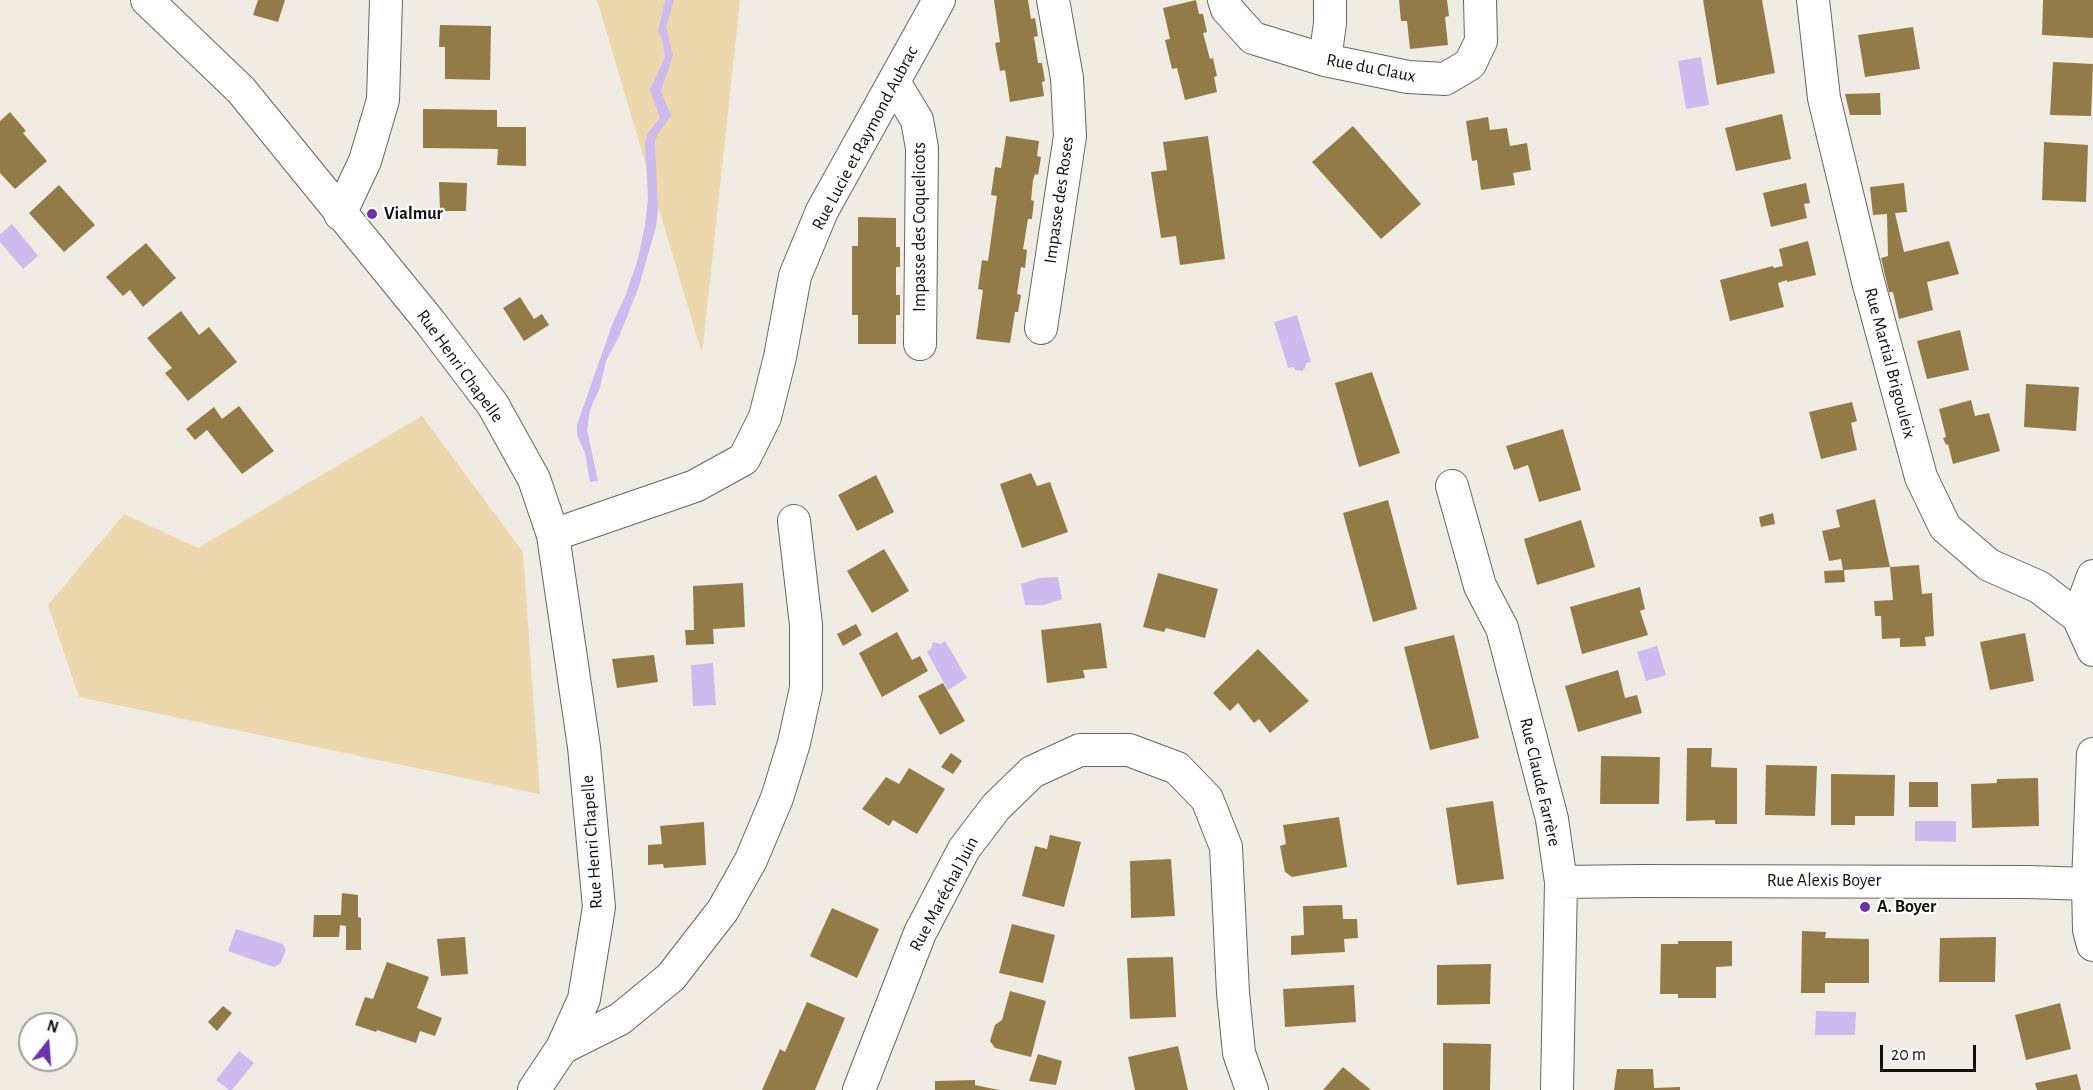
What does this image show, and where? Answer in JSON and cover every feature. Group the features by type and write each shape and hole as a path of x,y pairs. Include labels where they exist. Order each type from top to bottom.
{"street":[{"name":"Rue Henri Chapelle","path":"147,0 241,90 430,322 493,405 534,479 553,535 584,747 599,907 584,999 562,1048 534,1090"},
{"path":"340,214 365,161 383,100 386,0"},
{"name":"Rue Lucie et Raymond Aubrac","path":"553,535 695,486 744,459 765,417 780,357 795,276 822,211 939,0"},
{"name":"Impasse des Roses","path":"1041,328 1070,136 1067,78 1053,0"},
{"name":"Rue du Claux","path":"1224,0 1227,9 1253,38 1325,60 1408,77 1445,79 1470,64 1481,41 1480,0"},
{"path":"1325,60 1330,23 1330,0"},
{"name":"Rue Martial Brigouleix","path":"1813,0 1824,98 1868,281 1921,477 1945,527 1989,565 2039,587 2078,617 2093,650"},
{"name":"Impasse des Coquelicots","path":"894,82 918,120 922,148 920,344"},
{"name":"Rue Claude Farrère","path":"1452,486 1480,586 1502,628 1552,819 1561,882 1557,1090"},
{"path":"562,1048 620,1020 671,977 723,910 751,860 777,798 794,743 806,688 806,625 794,521"},
{"path":"2078,617 2093,576"},
{"name":"Rue Maréchal Juin","path":"859,1090 920,933 964,849 996,807 1032,772 1080,750 1130,750 1176,768 1207,799 1226,847 1233,993 1239,1053 1252,1090"},
{"path":"2093,754 2088,885 2089,930 2093,945"},
{"name":"Rue Alexis Boyer","path":"1561,882 2016,882 2088,885"}],"shaded area":[{"path":"597,0 740,0 702,354"},
{"path":"665,0 674,0 666,27 673,55 661,91 671,116 657,135 655,142 658,210 656,227 638,289 618,339 606,361 600,387 590,410 587,430 598,481 590,482 585,453 577,435 577,425 638,259 648,198 645,143 648,133 660,118 650,90 665,57 662,39 658,32"},
{"path":"1701,57 1709,105 1686,109 1678,61"},
{"path":"12,224 38,256 23,269 0,242 0,234"},
{"path":"1297,315 1311,362 1306,363 1302,371 1293,367 1288,368 1274,322"},
{"path":"422,416 523,552 540,794 79,697 48,605 124,514 198,548"},
{"path":"1058,577 1062,599 1044,605 1025,605 1021,584 1039,578"},
{"path":"945,641 967,678 948,690 927,652 931,649 933,642 941,644"},
{"path":"1657,646 1666,675 1646,681 1637,652"},
{"path":"713,663 716,705 693,706 691,665"},
{"path":"1915,821 1956,821 1956,842 1915,841"},
{"path":"236,929 283,944 286,950 280,964 274,967 228,951"},
{"path":"1816,1011 1856,1012 1855,1035 1815,1035"},
{"path":"239,1051 254,1063 232,1090 229,1090 216,1080"}],"building":[{"path":"258,0 285,0 278,22 253,15"},
{"path":"994,0 1028,0 1031,19 1035,18 1038,36 1034,37 1038,63 1042,63 1045,81 1042,82 1044,96 1010,102 1005,70 1000,71 995,43 1000,42"},
{"path":"1196,0 1199,14 1203,14 1207,32 1203,33 1210,59 1213,58 1217,76 1214,77 1217,92 1185,100 1177,68 1172,69 1165,40 1170,39 1163,8"},
{"path":"1399,0 1447,0 1449,16 1445,17 1448,45 1410,49 1407,21 1401,21"},
{"path":"1703,0 1762,0 1775,73 1717,85"},
{"path":"2043,0 2093,0 2093,38 2042,35"},
{"path":"440,25 491,26 490,80 445,79 445,47 439,47"},
{"path":"1913,27 1920,69 1865,77 1858,35"},
{"path":"2053,62 2093,64 2091,116 2050,115"},
{"path":"1880,93 1881,115 1850,115 1845,94"},
{"path":"423,109 497,110 497,127 526,127 526,166 497,165 498,149 423,148"},
{"path":"10,112 26,131 23,133 47,161 15,189 0,173 0,121"},
{"path":"1782,114 1791,159 1736,171 1725,128"},
{"path":"1488,117 1490,130 1507,128 1510,146 1527,143 1531,170 1513,173 1515,185 1481,190 1477,160 1472,161 1466,121"},
{"path":"1353,126 1421,204 1381,239 1312,162"},
{"path":"1006,136 1039,141 1037,156 1041,157 1038,175 1035,174 1033,180 1032,219 1028,219 1023,249 1027,250 1025,268 1021,267 1017,294 1021,295 1018,312 1015,312 1010,343 976,339 983,290 978,289 982,260 988,261 997,196 991,195 995,167 1001,168"},
{"path":"1208,136 1225,259 1180,265 1176,236 1161,238 1151,172 1167,170 1163,142"},
{"path":"2044,142 2088,145 2086,202 2042,200"},
{"path":"439,182 467,183 466,211 440,211"},
{"path":"1806,183 1810,203 1804,204 1807,218 1771,227 1763,193"},
{"path":"1904,183 1907,212 1895,213 1904,252 1949,241 1959,274 1927,282 1933,310 1899,319 1893,292 1889,292 1881,258 1888,256 1887,214 1873,215 1870,187"},
{"path":"59,185 95,225 64,252 29,213"},
{"path":"858,217 896,218 896,247 900,247 900,267 896,267 896,295 900,295 900,315 896,315 896,344 858,344 858,315 852,315 852,246 858,246"},
{"path":"1808,241 1816,275 1778,283 1784,307 1730,321 1720,280 1773,266 1774,268 1783,266 1779,249"},
{"path":"146,243 176,278 143,307 130,290 123,296 106,277"},
{"path":"520,297 534,319 542,314 549,325 524,341 503,308"},
{"path":"181,311 199,335 209,327 237,362 188,401 165,373 172,368 147,338"},
{"path":"1960,330 1969,370 1927,379 1917,341"},
{"path":"1372,372 1400,453 1359,467 1335,383"},
{"path":"2026,384 2079,387 2076,431 2024,427"},
{"path":"1971,400 1975,416 1989,413 2000,451 1953,464 1948,444 1946,445 1943,438 1946,437 1939,409"},
{"path":"1852,402 1857,421 1851,423 1857,450 1821,459 1809,412"},
{"path":"239,406 274,451 242,474 207,430 195,440 186,429 214,407 222,419"},
{"path":"1563,429 1581,490 1539,502 1528,465 1514,470 1506,446"},
{"path":"1031,473 1037,486 1050,482 1068,532 1022,548 1000,484"},
{"path":"876,475 894,512 857,531 838,495"},
{"path":"1875,499 1890,567 1844,570 1845,582 1825,583 1824,571 1843,570 1841,559 1829,561 1822,531 1840,527 1836,510"},
{"path":"1388,500 1417,609 1373,622 1343,513"},
{"path":"1773,513 1775,524 1761,527 1759,517"},
{"path":"1581,520 1595,567 1537,585 1524,539"},
{"path":"884,549 909,591 872,613 847,571"},
{"path":"1919,565 1922,594 1932,593 1934,636 1925,637 1926,646 1900,647 1900,638 1882,639 1881,616 1875,616 1874,601 1893,600 1890,567"},
{"path":"1158,573 1218,589 1205,638 1166,628 1164,632 1143,627"},
{"path":"743,583 745,627 713,629 714,644 686,645 685,630 694,630 693,586"},
{"path":"1640,587 1645,609 1640,611 1648,635 1582,654 1570,607"},
{"path":"1101,623 1107,668 1083,670 1085,678 1047,683 1041,630"},
{"path":"856,624 862,635 843,646 837,634"},
{"path":"897,632 912,660 920,656 928,671 882,697 859,653"},
{"path":"2025,633 2034,681 1990,690 1980,642"},
{"path":"1454,635 1479,738 1430,750 1404,647"},
{"path":"1258,649 1309,701 1270,733 1259,719 1254,723 1238,703 1230,711 1213,693"},
{"path":"654,655 658,682 617,688 612,659"},
{"path":"1618,670 1625,698 1637,695 1642,713 1578,732 1565,686"},
{"path":"943,683 965,721 940,735 918,696"},
{"path":"1687,748 1712,748 1711,767 1737,768 1737,824 1715,824 1715,820 1686,821"},
{"path":"951,753 962,761 953,774 941,767"},
{"path":"1601,756 1660,757 1659,804 1600,804"},
{"path":"1766,765 1817,766 1815,816 1765,815"},
{"path":"909,768 945,789 917,834 893,820 889,826 862,809 886,777 899,784"},
{"path":"1831,774 1895,775 1894,816 1855,816 1855,825 1831,825"},
{"path":"2038,778 2039,826 1972,828 1971,784 1997,783 1997,779"},
{"path":"1909,782 1938,782 1938,807 1909,807"},
{"path":"1493,801 1504,879 1457,885 1446,808"},
{"path":"1339,817 1347,867 1292,877 1285,872 1280,846 1286,844 1283,825"},
{"path":"704,822 706,865 664,868 663,864 648,865 648,845 662,844 660,826"},
{"path":"1050,835 1081,842 1064,907 1022,896 1035,846 1047,849"},
{"path":"1171,859 1175,916 1131,918 1130,861"},
{"path":"342,893 358,895 361,950 346,950 346,926 340,925 339,937 313,937 314,915 341,915"},
{"path":"1342,905 1343,919 1357,919 1358,938 1344,939 1345,952 1291,955 1291,936 1304,935 1303,906"},
{"path":"832,908 879,929 857,978 810,956"},
{"path":"1012,924 1055,935 1043,983 999,973"},
{"path":"1802,931 1826,932 1825,938 1869,939 1869,983 1825,983 1825,993 1801,993"},
{"path":"465,937 468,974 441,976 437,939"},
{"path":"1996,937 1995,982 1939,982 1940,938"},
{"path":"1678,941 1732,941 1732,966 1716,967 1716,998 1678,998 1678,994 1660,994 1661,944 1678,944"},
{"path":"1173,957 1176,1017 1130,1019 1127,958"},
{"path":"387,962 429,977 417,1008 442,1018 435,1036 420,1031 416,1043 355,1025 365,997 373,999"},
{"path":"1491,964 1490,1004 1437,1005 1437,965"},
{"path":"1354,985 1356,1022 1285,1027 1283,989"},
{"path":"1010,991 1046,1001 1031,1057 995,1048 990,1041 995,1025 1002,1020"},
{"path":"807,1002 845,1018 815,1090 762,1090 780,1049 785,1052"},
{"path":"2060,1003 2071,1049 2026,1060 2015,1015"},
{"path":"223,1006 232,1013 217,1031 208,1022"},
{"path":"1443,1043 1491,1044 1490,1090 1443,1090"},
{"path":"1178,1046 1188,1090 1135,1090 1128,1057"},
{"path":"1038,1054 1062,1061 1056,1085 1029,1081"},
{"path":"1343,1067 1371,1090 1323,1090"},
{"path":"1617,1069 1653,1069 1654,1088 1680,1087 1680,1090 1614,1090"},
{"path":"2077,1074 2081,1090 2037,1090 2035,1083"},
{"path":"975,1080 975,1085 999,1090 935,1090 935,1081"}],"place":[{"name":"Vialmur","path":"372,214"},
{"name":"A. Boyer","path":"1865,907"}]}
